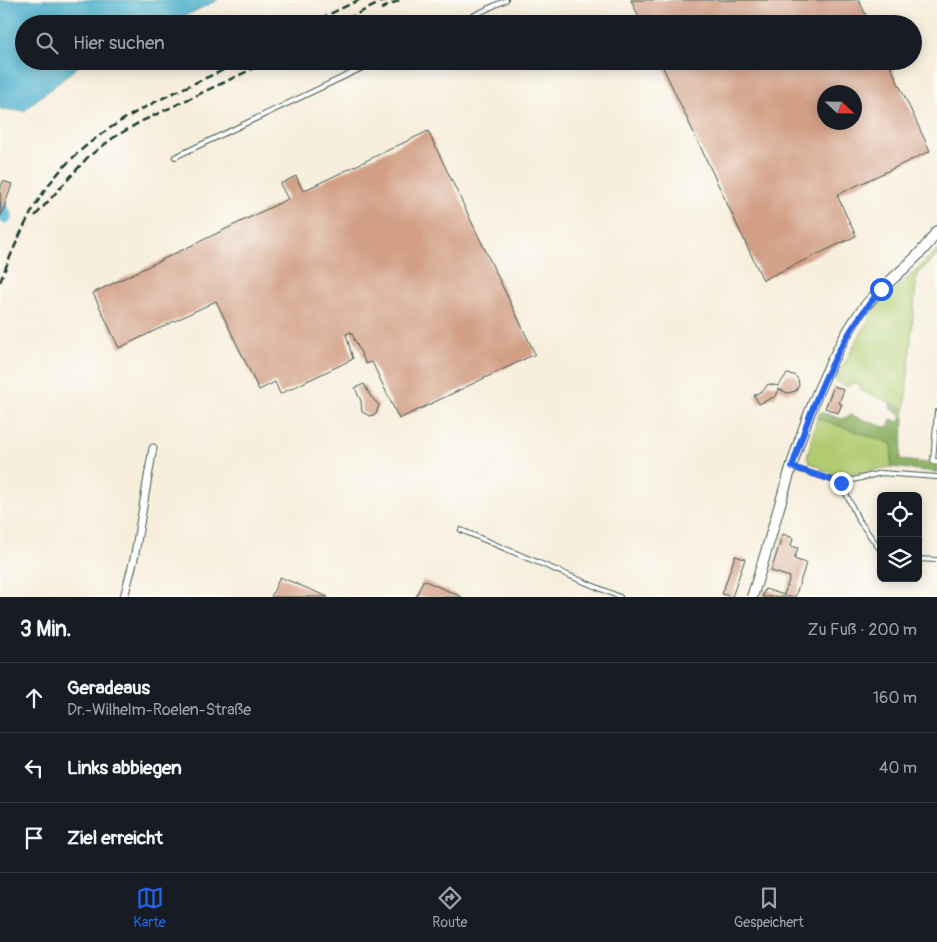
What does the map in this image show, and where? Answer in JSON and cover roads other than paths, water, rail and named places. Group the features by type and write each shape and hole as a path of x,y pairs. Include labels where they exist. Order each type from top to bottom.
{"main road":[{"path":"752,597 807,419 824,378 858,315 881,289 922,251 937,231"}],"street":[{"path":"124,597 134,559 153,448"}],"lane":[{"path":"475,15 506,0"},
{"path":"175,157 358,70"},
{"path":"937,412 933,461 937,461"},
{"path":"792,467 841,483 881,473 937,477"},
{"path":"841,483 858,519 877,546"},
{"path":"460,530 620,597"},
{"path":"922,559 937,560"}],"water":[{"path":"0,0 218,0 187,15 15,15 15,70 73,70 25,111 0,109"}],"waterway":[{"path":"0,208 5,216"}],"railway":[{"path":"328,15 359,0"},
{"path":"355,15 386,0"},
{"path":"381,9 400,0"},
{"path":"0,282 9,258 38,201 64,166 110,128 161,99 224,70"},
{"path":"35,216 88,157 113,138 140,122 250,70"}]}
